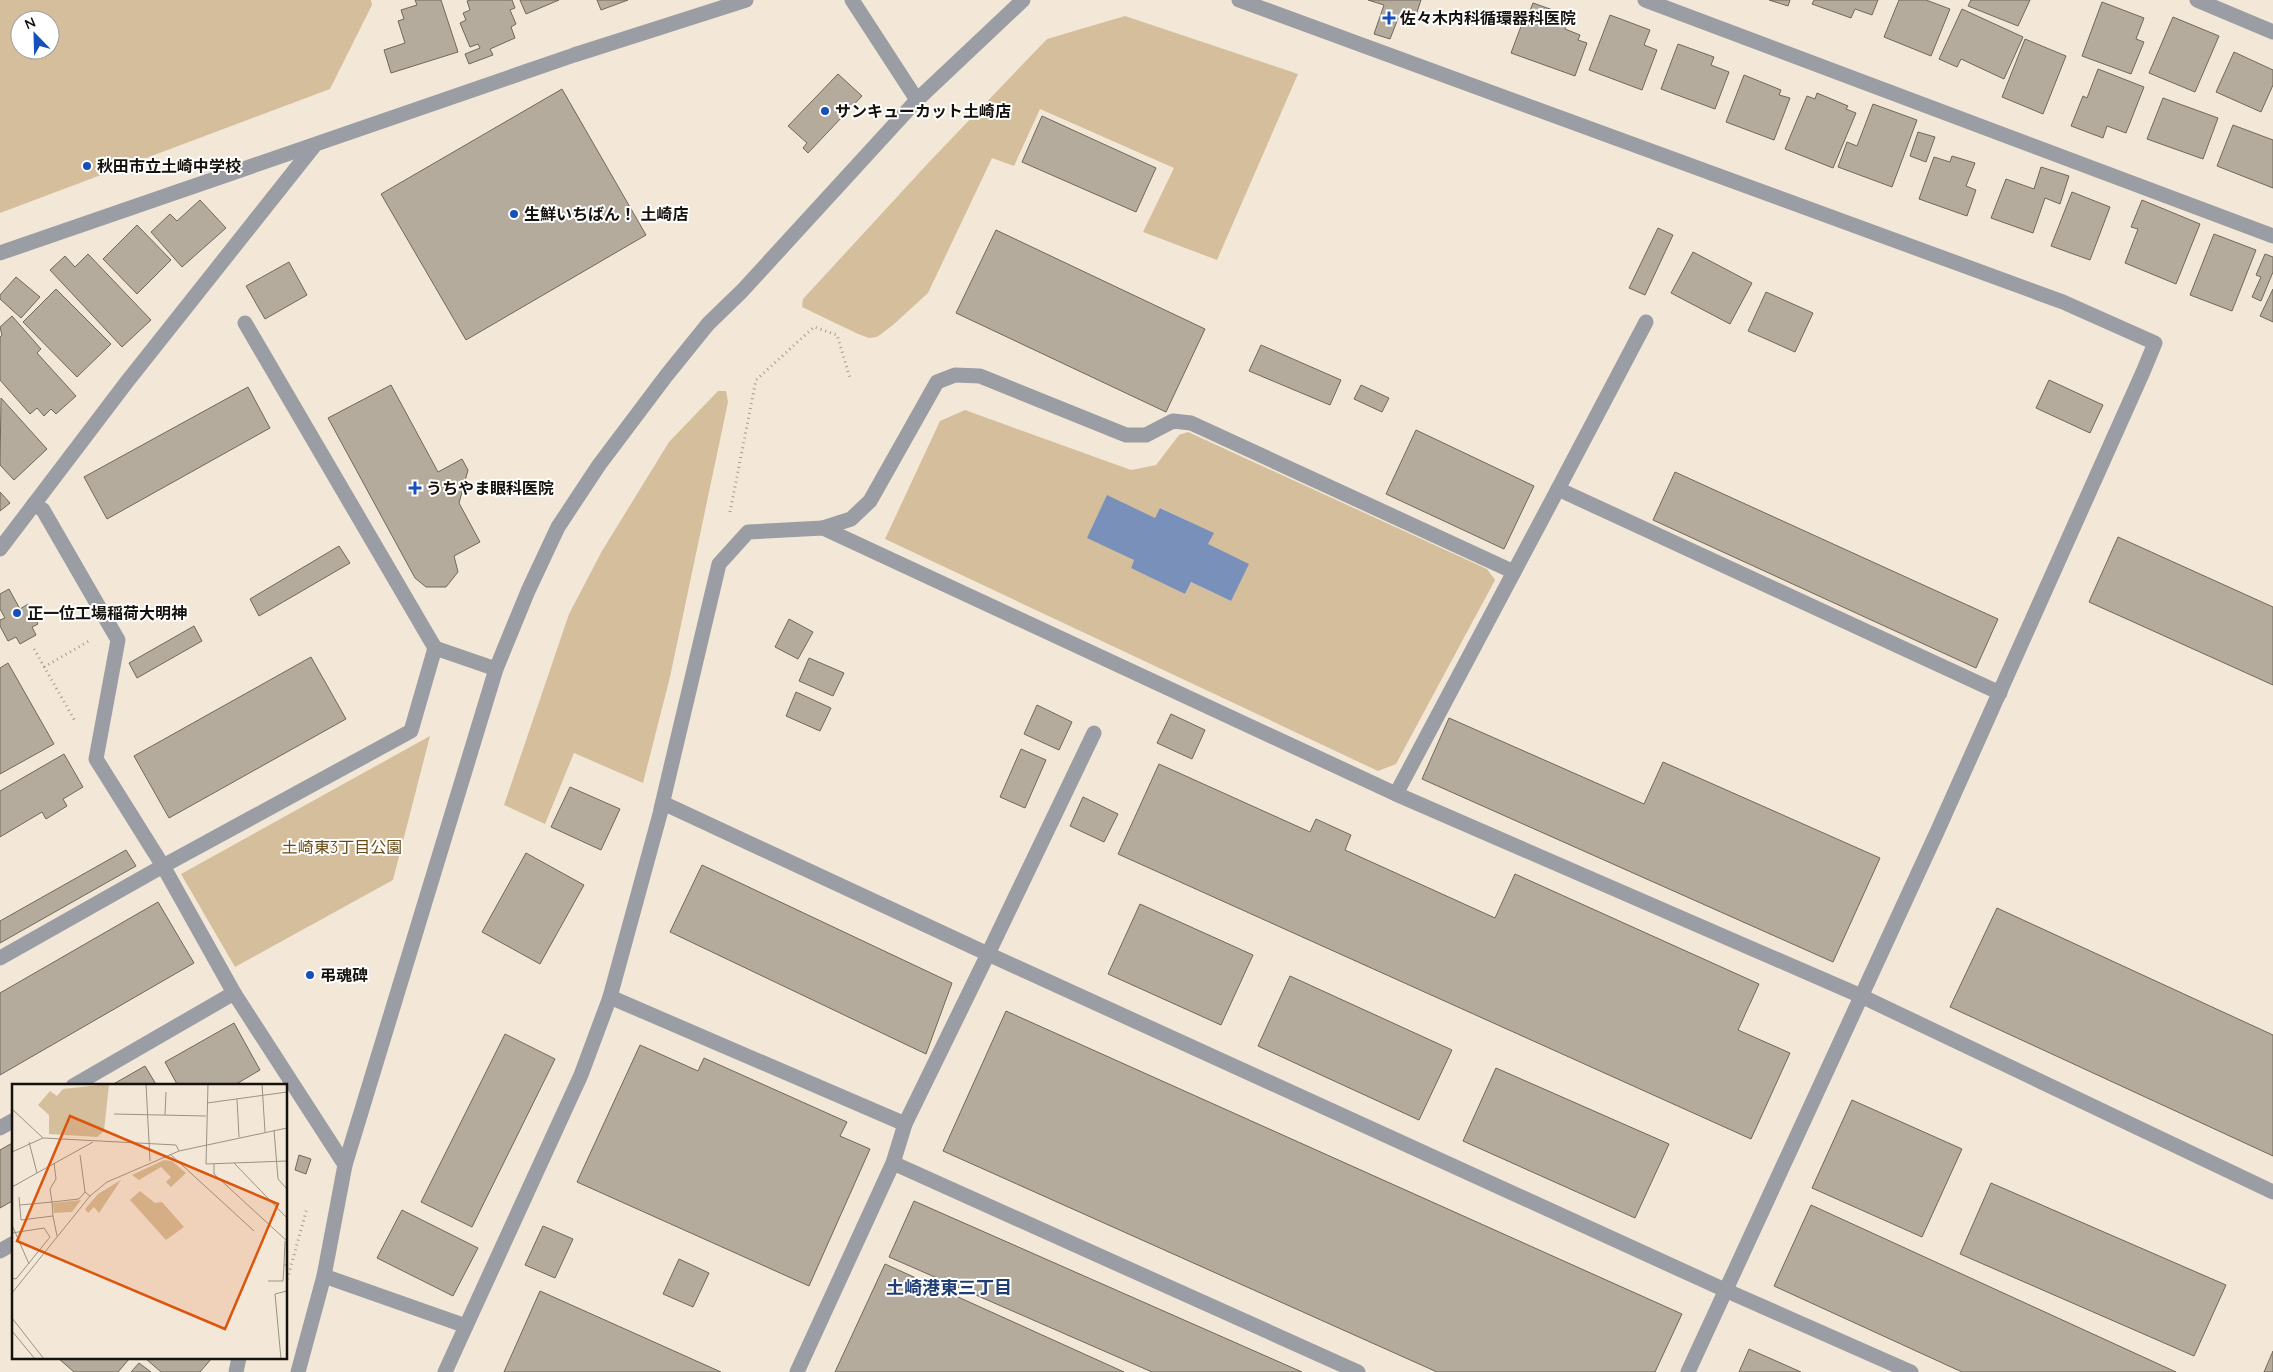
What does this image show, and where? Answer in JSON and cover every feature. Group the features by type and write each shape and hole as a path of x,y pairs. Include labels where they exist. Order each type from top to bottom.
{"street":[{"path":"0,253 574,55 746,0"},
{"path":"852,0 917,100"},
{"path":"298,1372 324,1276 345,1166 496,669 528,591 558,527 598,465 708,324 742,291 917,100 1023,0"},
{"path":"1240,0 2063,302 2155,343 2140,381 2000,693 1688,1372"},
{"path":"1644,0 2273,236"},
{"path":"2197,0 2273,32"},
{"path":"0,549 126,383 314,146"},
{"path":"1396,794 1646,322"},
{"path":"245,323 435,648 496,669"},
{"path":"445,1372 581,1075 610,997 661,809 719,564 748,532 823,528 851,519 870,501 937,382 955,375 980,376 1126,435 1146,435 1173,421 1191,423 1514,572"},
{"path":"1558,489 2000,693"},
{"path":"34,504 43,510 118,640 96,759 162,866 234,993 345,1166"},
{"path":"823,528 1396,794 1861,996 2273,1192"},
{"path":"0,958 162,866 411,731 435,648"},
{"path":"797,1372 892,1163 905,1124 1094,733"},
{"path":"661,809 662,803 988,954 1726,1290 1911,1372"},
{"path":"76,1084 234,993"},
{"path":"610,997 905,1124"},
{"path":"0,1128 12,1121"},
{"path":"892,1163 1358,1372"},
{"path":"0,1251 12,1245"},
{"path":"324,1276 466,1326"}],"path":[{"path":"728,518 756,380 814,327 837,335 850,378"},
{"path":"44,667 112,628"},
{"path":"34,649 96,759"},
{"path":"288,1277 309,1199"}],"green space":[{"name":"秋田市立土崎中学校","path":"0,0 371,0 372,5 330,89 0,213"},
{"path":"1125,16 1298,74 1217,260 1143,232 1174,168 1040,109 1014,166 992,158 928,293 893,325 877,337 869,338 802,307 803,299 931,160 1047,39"},
{"path":"718,391 726,391 728,402 670,677 643,783 574,753 545,824 504,805 569,614 602,551 669,442"},
{"path":"965,410 1131,470 1156,465 1179,435 1188,432 1487,569 1495,580 1396,764 1378,771 885,539 940,421","holes":["1161,508 1213,533 1208,544 1231,601 1191,582 1185,594 1131,567"]},
{"name":"土崎東3丁目公園","path":"430,736 393,880 235,967 181,874"}],"water":[{"path":"1107,495 1155,518 1160,508 1214,533 1208,544 1249,564 1231,601 1191,582 1185,594 1131,568 1134,560 1087,538"}],"building":[{"path":"415,0 441,0 458,52 391,73 384,50 405,43 398,21 404,19 401,10 417,5"},
{"path":"512,0 515,8 510,10 516,24 511,27 515,38 490,49 493,55 469,64 465,54 480,48 478,44 470,47 460,23 466,20 463,13 470,10 467,1"},
{"path":"520,0 559,0 526,14"},
{"path":"597,0 628,0 601,10"},
{"name":"佐々木内科循環器科医院","path":"1368,0 1421,0 1414,21 1399,16 1390,39 1374,34 1384,5"},
{"path":"1769,0 1790,0 1788,6"},
{"path":"1814,0 1878,0 1872,15 1855,9 1851,18 1812,4"},
{"path":"1899,0 1926,0 1950,9 1931,56 1884,37"},
{"path":"1971,0 2030,0 2018,26 1968,6"},
{"path":"2102,2 2144,18 2136,39 2144,42 2131,74 2082,56"},
{"path":"1533,3 1570,16 1565,29 1580,35 1578,40 1587,43 1575,76 1511,53 1526,13 1529,13"},
{"path":"1962,9 2023,37 2004,79 1961,59 1957,67 1939,59"},
{"path":"1610,15 1650,30 1644,45 1657,50 1642,90 1589,70"},
{"path":"2173,17 2219,36 2195,92 2149,73"},
{"path":"2025,39 2066,56 2043,114 2002,97"},
{"path":"1678,44 1714,57 1711,65 1729,72 1715,109 1661,89"},
{"path":"2234,52 2273,70 2273,85 2261,112 2216,92"},
{"path":"2098,69 2144,87 2126,133 2107,126 2103,138 2071,126 2083,96 2087,98"},
{"name":"サンキューカット土崎店","path":"838,74 862,96 808,153 803,148 807,143 788,126"},
{"path":"1744,75 1781,90 1779,95 1790,98 1774,140 1726,122"},
{"name":"生鮮いちばん！ 土崎店","path":"562,89 646,235 466,340 381,194"},
{"path":"1817,93 1848,106 1846,109 1856,113 1833,168 1785,149 1807,96 1815,99"},
{"path":"2163,98 2218,118 2203,159 2147,139"},
{"path":"1873,104 1917,120 1892,187 1838,167 1847,142 1857,146"},
{"path":"1042,116 1156,168 1136,212 1022,162"},
{"path":"2233,125 2273,140 2273,188 2217,166"},
{"path":"1918,132 1935,137 1926,162 1910,156"},
{"path":"1952,156 1975,163 1966,186 1976,190 1967,216 1919,199 1934,157 1950,162"},
{"path":"2041,167 2069,176 2060,204 2045,198 2033,233 1991,218 2006,179 2034,189"},
{"path":"2072,192 2110,207 2090,260 2051,246"},
{"path":"200,200 226,228 182,267 151,232 170,214 177,221"},
{"path":"2142,200 2200,224 2176,284 2125,263 2138,229 2131,227"},
{"path":"137,225 171,260 137,294 103,259"},
{"path":"1658,228 1673,235 1645,295 1629,288"},
{"path":"996,230 1205,329 1166,412 956,313"},
{"path":"2214,234 2256,250 2232,311 2190,295"},
{"path":"1693,252 1752,283 1730,324 1671,293"},
{"path":"88,254 151,320 122,347 50,270 65,256 75,267"},
{"path":"2265,254 2273,257 2273,272 2261,301 2252,297 2261,277 2256,275"},
{"path":"289,262 307,295 265,319 246,286"},
{"path":"16,277 40,297 21,318 0,299 0,295"},
{"path":"56,289 111,344 77,377 23,322"},
{"path":"2273,289 2273,322 2260,316"},
{"path":"1766,292 1813,313 1795,352 1748,331"},
{"path":"12,316 41,349 37,353 76,396 56,414 51,409 44,416 37,408 30,414 0,380 0,337 2,335 0,327"},
{"path":"1261,345 1341,380 1330,405 1249,371"},
{"path":"2049,380 2103,405 2090,433 2036,408"},
{"name":"うちやま眼科医院","path":"391,385 438,472 462,459 468,470 459,503 480,542 454,556 458,572 446,587 426,587 415,578 328,418"},
{"path":"1361,385 1389,398 1382,412 1354,399"},
{"path":"248,387 270,428 107,519 84,477"},
{"path":"1,398 47,449 14,480 0,465"},
{"path":"1416,430 1534,486 1504,549 1386,494"},
{"path":"1675,472 1998,619 1976,668 1653,520"},
{"path":"0,492 10,503 0,511"},
{"path":"2118,537 2273,607 2273,685 2089,602"},
{"path":"339,546 350,563 259,616 250,599"},
{"name":"正一位工場稲荷大明神","path":"9,589 20,609 28,604 38,624 32,627 36,635 20,644 16,637 8,641 0,626 0,620 5,618 0,609 0,594"},
{"path":"789,619 813,632 798,659 775,647"},
{"path":"194,626 202,641 137,678 129,663"},
{"path":"311,657 346,719 169,818 134,756"},
{"path":"809,658 844,673 833,696 799,681"},
{"path":"8,663 54,744 0,774 0,668"},
{"path":"796,692 831,708 820,731 786,716"},
{"path":"1037,705 1072,722 1059,750 1024,734"},
{"path":"1171,714 1205,730 1192,759 1157,743"},
{"path":"1449,718 1644,804 1663,762 1880,858 1833,962 1422,779"},
{"path":"1021,749 1046,760 1025,808 1000,797"},
{"path":"64,754 83,787 63,799 67,806 46,819 42,812 0,837 0,791"},
{"path":"1159,764 1310,832 1316,819 1351,835 1345,850 1495,918 1515,874 1759,984 1738,1030 1790,1053 1751,1139 1118,854"},
{"path":"570,787 620,809 601,850 551,827"},
{"path":"1083,797 1118,814 1104,842 1070,826"},
{"path":"126,850 136,866 0,943 0,921"},
{"path":"526,853 584,885 540,964 482,932"},
{"path":"702,865 952,983 926,1054 670,932"},
{"path":"158,902 194,963 0,1075 0,993"},
{"path":"1140,904 1253,955 1221,1025 1108,974"},
{"path":"1997,908 2273,1035 2273,1156 1950,1007"},
{"path":"1290,976 1452,1050 1419,1120 1258,1046"},
{"path":"1006,1011 1682,1314 1655,1372 1437,1372 943,1151"},
{"path":"234,1023 260,1070 236,1084 177,1084 165,1062"},
{"path":"505,1034 555,1059 472,1227 421,1202"},
{"path":"640,1045 698,1071 704,1058 847,1122 840,1136 870,1149 809,1286 577,1182"},
{"path":"145,1066 156,1084 114,1084"},
{"path":"1496,1068 1669,1144 1635,1218 1463,1141"},
{"path":"1852,1100 1962,1149 1922,1237 1812,1188"},
{"path":"12,1143 12,1201 0,1208 0,1150"},
{"path":"299,1155 311,1159 306,1174 295,1170"},
{"path":"1991,1183 2226,1285 2194,1356 1960,1254"},
{"path":"914,1201 1302,1372 1152,1372 889,1257"},
{"path":"1811,1205 2176,1372 1962,1372 1774,1286"},
{"path":"402,1210 478,1248 453,1296 377,1258"},
{"path":"543,1226 573,1239 555,1278 525,1265"},
{"path":"679,1259 709,1273 693,1307 663,1294"},
{"path":"885,1264 1124,1372 835,1372"},
{"path":"540,1291 721,1372 504,1372"},
{"path":"1749,1349 1801,1372 1739,1372"},
{"path":"2273,1351 2273,1372 2264,1372"},
{"path":"60,1360 128,1360 118,1372 74,1372"},
{"path":"147,1360 210,1360 200,1372 161,1372"},
{"path":"139,1363 151,1372 131,1372"}],"place":[{"name":"佐々木内科循環器科医院","path":"1389,18"},
{"name":"サンキューカット土崎店","path":"825,111"},
{"name":"秋田市立土崎中学校","path":"87,166"},
{"name":"生鮮いちばん！ 土崎店","path":"514,214"},
{"name":"うちやま眼科医院","path":"415,488"},
{"name":"正一位工場稲荷大明神","path":"17,613"},
{"name":"弔魂碑","path":"310,975"}],"district":[{"name":"土崎港東三丁目","path":"949,1287"}]}
